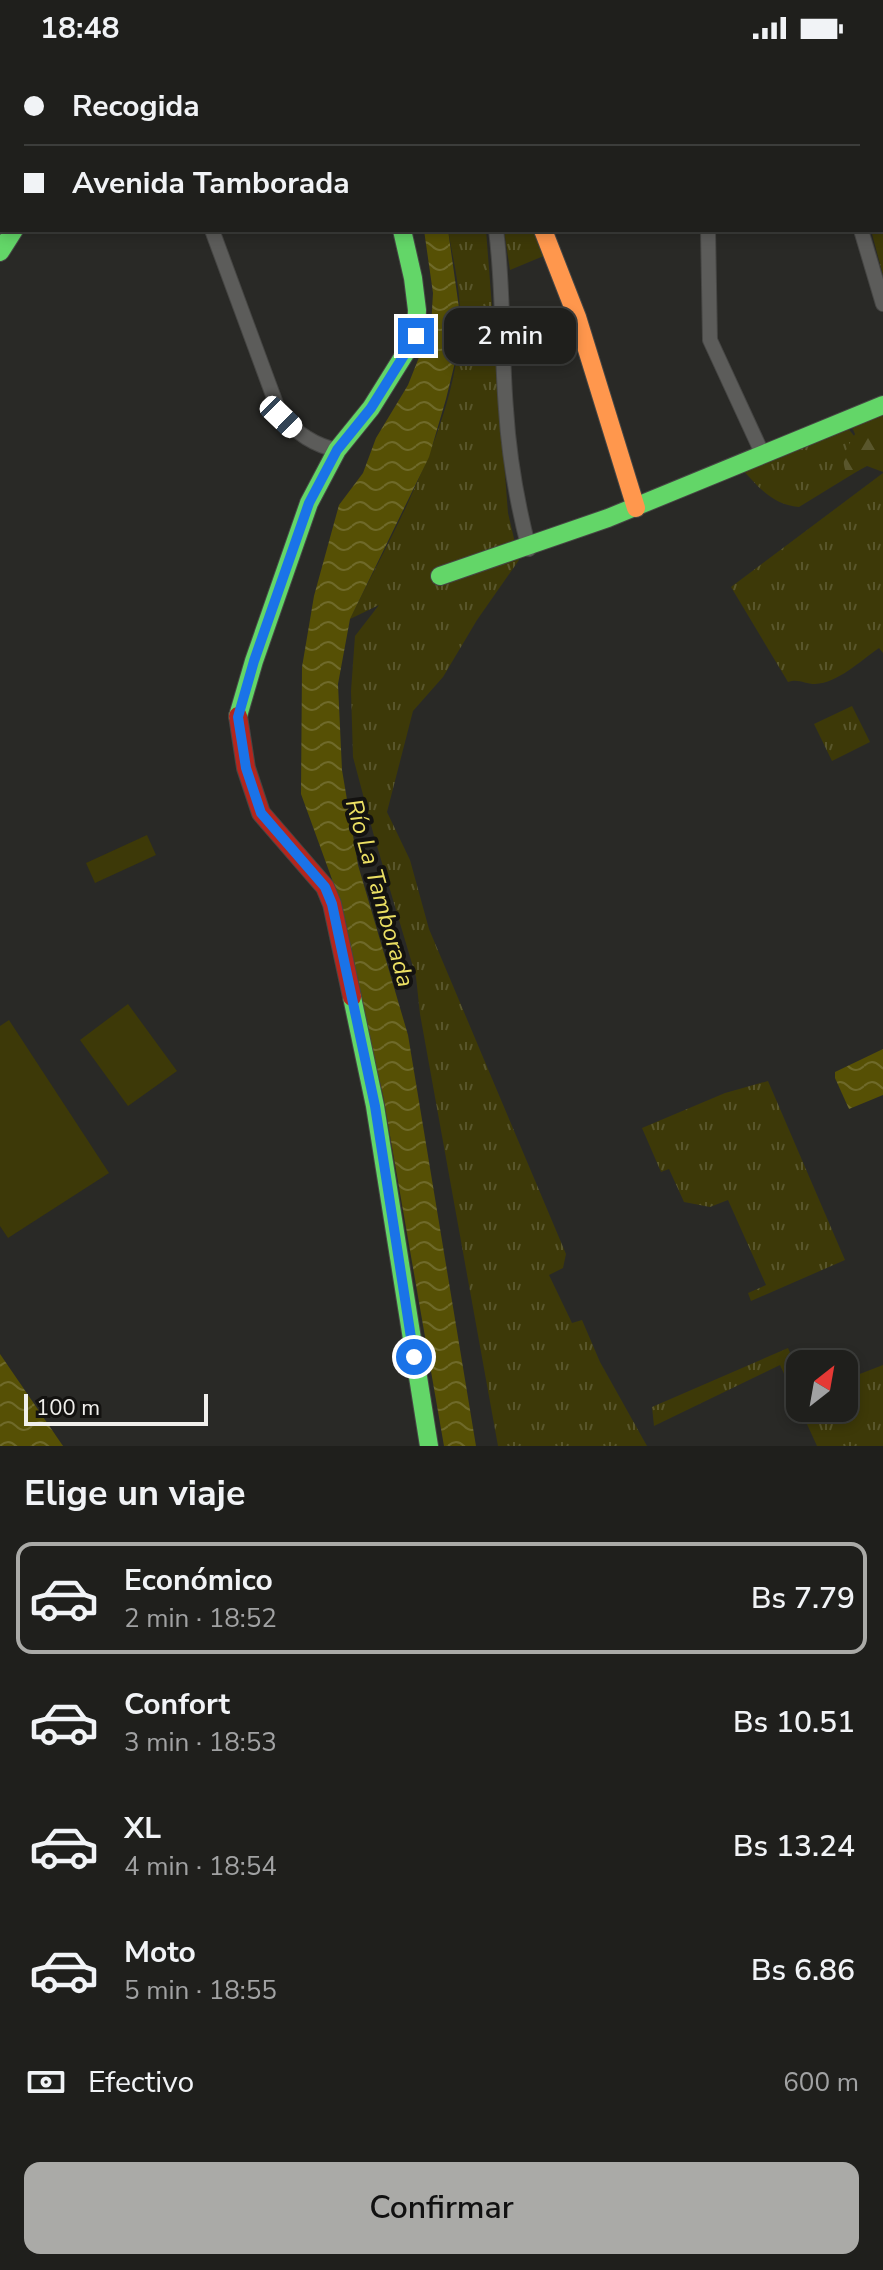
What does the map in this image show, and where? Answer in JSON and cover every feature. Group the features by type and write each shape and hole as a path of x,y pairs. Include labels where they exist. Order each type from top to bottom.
{"street":[{"path":"0,252 13,232"},
{"path":"213,232 281,417 306,438 337,450"},
{"path":"402,232 413,278 416,336 371,408 337,450 309,503 254,661 238,717 246,768 261,813 325,887 332,904 375,1106 429,1446"},
{"path":"496,232 501,269 505,408 515,493 529,549"},
{"path":"544,232 577,317 636,508"},
{"path":"708,232 710,340 763,455"},
{"path":"862,232 883,304"},
{"path":"440,576 529,549 636,508 883,405"}],"green space":[{"path":"448,232 486,232 508,513 519,560 477,620 443,677 413,711 387,812 410,860 429,929 566,1254 563,1268 549,1275 572,1323 582,1320 600,1362 647,1446 498,1446 420,1014 416,977 353,757 351,691 355,636 379,605 350,619 422,472 437,433 457,354 460,304"},
{"path":"504,232 536,232 546,255 510,270"},
{"path":"872,232 883,232 883,275"},
{"path":"883,410 883,472 867,466 848,476 844,459 855,434 847,416"},
{"path":"847,427 874,461 799,507 774,499 742,469"},
{"path":"883,473 883,653 879,648 824,683 788,682 731,587"},
{"path":"852,706 870,742 832,761 814,724"},
{"path":"147,835 156,855 95,883 86,863"},
{"path":"128,1004 177,1071 128,1106 80,1040"},
{"path":"9,1020 109,1173 8,1238 0,1226 0,1026"},
{"path":"768,1081 845,1260 751,1301 748,1293 766,1285 728,1200 710,1207 684,1202 669,1169 661,1172 642,1128 725,1093"},
{"path":"788,1348 789,1350 786,1350 786,1378 780,1365 654,1426 652,1407"},
{"path":"883,1365 883,1446 817,1446 806,1422 858,1422 858,1375"}],"water":[{"name":"Río La Tamborada","path":"424,232 448,232 460,315 457,354 429,457 350,619 338,684 342,770 358,865 408,1035 476,1446 444,1446 383,1095 333,882 301,794 302,667 314,596 339,505 363,473 376,438 408,385 431,327 433,293"},
{"path":"883,1049 883,1095 849,1109 835,1072"},
{"path":"0,1354 63,1446 0,1446"}],"traffic: fast":[{"path":"0,252 13,232"},
{"path":"238,716 309,503 337,450 371,408 416,336 413,278 402,232"},
{"path":"440,576 608,518 883,405"},
{"path":"352,997 375,1106 429,1446"}],"traffic: slow":[{"path":"544,232 577,317 636,508"}],"traffic: jam":[{"path":"238,716 246,768 261,813 325,887 332,904 352,997"}],"route":[{"path":"414,1357 375,1106 332,904 325,887 261,813 246,768 238,717 254,661 309,503 337,450 371,408 416,336"}]}
